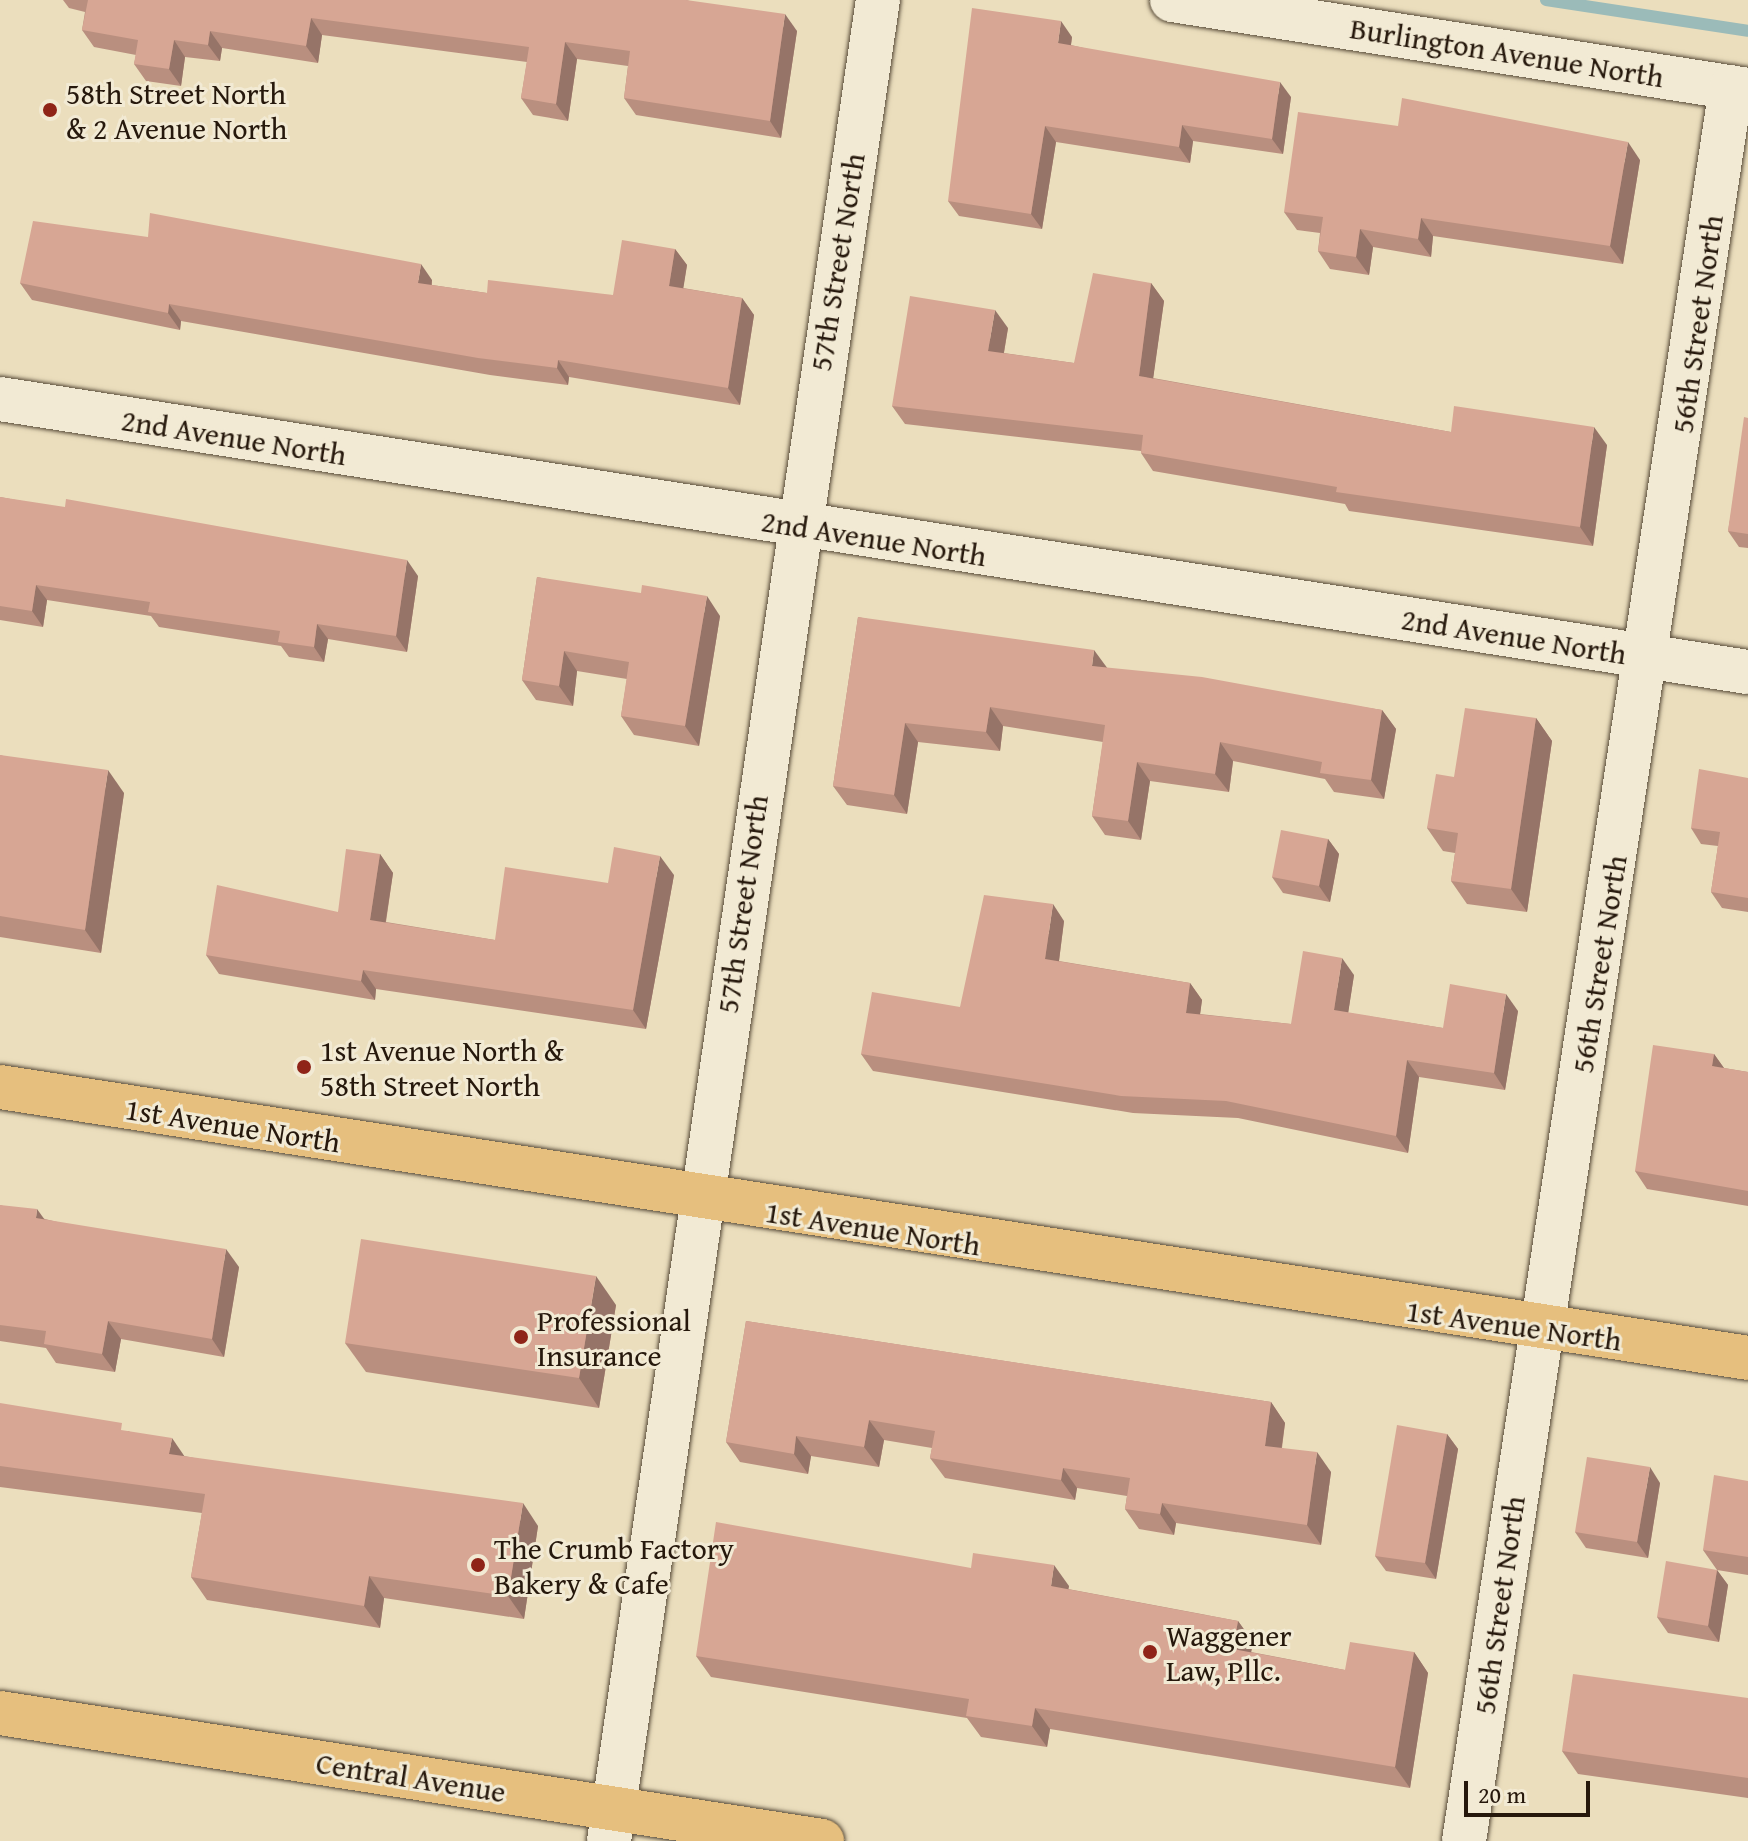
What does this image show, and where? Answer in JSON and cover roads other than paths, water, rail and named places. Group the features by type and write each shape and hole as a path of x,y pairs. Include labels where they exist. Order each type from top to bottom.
{"main road":[{"name":"1st Avenue North","path":"0,1087 700,1201 1748,1358"},
{"name":"Central Avenue","path":"0,1713 612,1825 822,1841"}],"street":[{"name":"57th Street North","path":"612,1825 795,527 878,0"},
{"name":"Burlington Avenue North","path":"1172,0 1740,88"},
{"name":"56th Street North","path":"1464,1841 1540,1329 1740,88"},
{"name":"2nd Avenue North","path":"0,399 795,527 1748,672"}],"waterway":[{"path":"1546,0 1748,31"}],"place":[{"name":"58th Street North & 2 Avenue North","path":"50,110"},
{"name":"1st Avenue North & 58th Street North","path":"304,1067"},
{"name":"Professional Insurance","path":"521,1337"},
{"name":"The Crumb Factory Bakery & Cafe","path":"478,1565"},
{"name":"Waggener Law, Pllc.","path":"1150,1652"}]}
